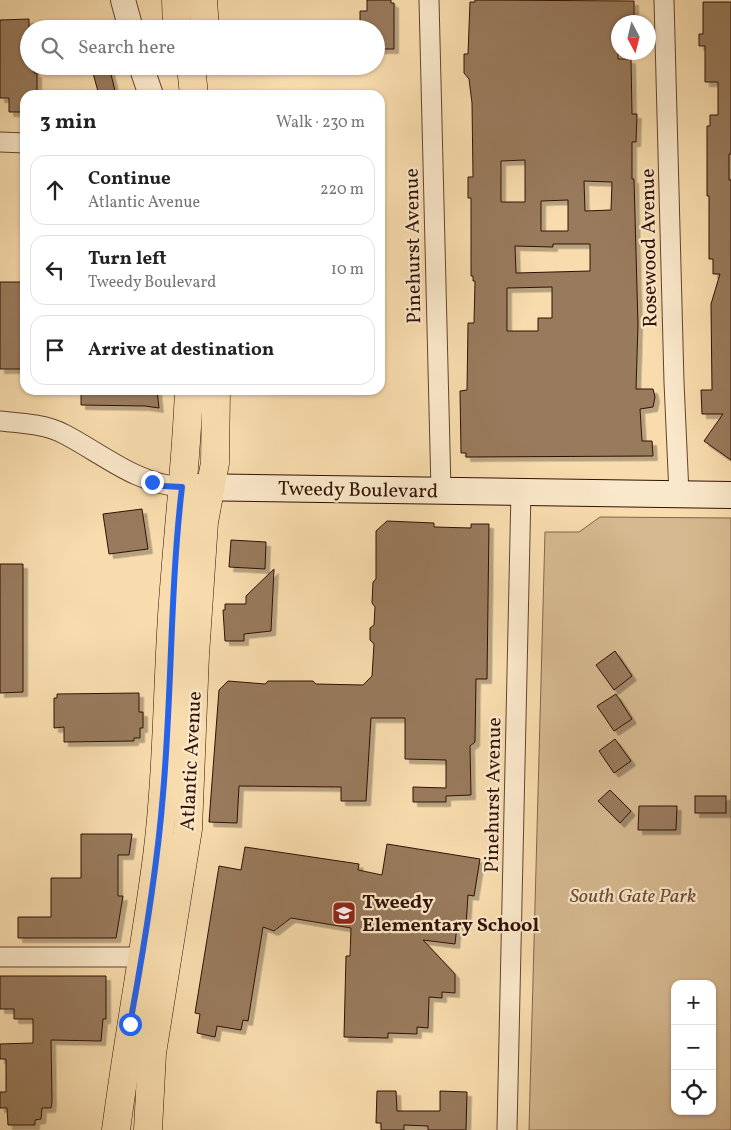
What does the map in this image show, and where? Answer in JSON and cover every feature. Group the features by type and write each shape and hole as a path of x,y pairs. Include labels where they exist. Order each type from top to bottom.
{"main road":[{"path":"176,0 176,20"},
{"path":"177,75 178,90"},
{"path":"192,75 193,90"},
{"path":"207,75 208,90"},
{"name":"Atlantic Avenue","path":"148,1130 172,621 182,487 187,448 189,395"},
{"name":"Atlantic Avenue","path":"116,1130 130,1024 155,957 189,822 195,656 204,527 215,463 216,395"},
{"name":"Tweedy Boulevard","path":"182,487 521,490 731,495"}],"street":[{"path":"123,0 129,20"},
{"path":"161,0 171,20"},
{"name":"Pinehurst Avenue","path":"429,0 441,490"},
{"name":"Rosewood Avenue","path":"664,0 674,382 679,494"},
{"path":"144,75 149,90"},
{"path":"0,142 20,142"},
{"name":"Tweedy Boulevard","path":"0,421 44,427 62,433 134,475 163,486 182,487"},
{"name":"Pinehurst Avenue","path":"507,1130 521,490"},
{"path":"0,957 155,957"}],"green space":[{"name":"South Gate Park","path":"600,517 731,518 731,1130 529,1130 545,532 579,532"}],"building":[{"path":"367,0 391,0 391,3 394,3 394,49 385,49 385,20 360,20 360,11 367,11"},
{"path":"475,0 634,1 634,15 611,15 611,60 631,60 632,114 637,114 636,142 632,142 638,325 636,389 653,389 655,397 653,407 640,409 642,441 652,441 653,456 466,457 466,453 461,453 460,391 467,390 468,323 474,323 475,281 473,281 473,276 471,276 471,198 468,198 468,177 473,177 472,103 469,79 464,73 464,54 468,54 470,2 475,2","holes":["525,160 525,202 501,202 501,161","584,181 612,182 611,210 585,211","568,200 568,231 541,231 541,201","553,244 590,244 590,271 516,273 515,246 553,247","552,287 552,318 538,318 538,331 507,331 507,288"]},
{"path":"703,2 731,2 731,154 729,154 729,180 731,180 731,460 704,441 723,414 702,414 701,390 712,390 711,304 720,274 713,274 713,259 709,259 707,126 710,126 710,115 718,115 718,82 705,82 705,46 699,46 699,34 703,34"},
{"path":"29,19 20,20 20,75 37,75 37,90 20,90 20,112 9,112 9,98 0,98 0,20"},
{"path":"93,75 111,75 115,90 98,90"},
{"path":"0,282 20,282 20,369 0,369"},
{"path":"81,395 158,395 159,408 145,406 81,405"},
{"path":"142,509 148,549 109,554 103,514"},
{"path":"387,521 434,523 434,527 471,528 471,524 489,524 487,679 476,679 475,742 470,746 471,795 446,796 446,802 413,802 413,787 446,788 446,760 405,759 405,718 371,718 366,801 341,801 341,787 239,786 237,823 209,822 219,690 228,681 265,684 268,681 313,681 316,684 363,685 372,676 374,644 370,640 370,628 374,625 375,607 372,603 373,582 376,579 376,531"},
{"path":"231,540 266,542 265,569 229,567"},
{"path":"0,564 23,564 23,692 0,693"},
{"path":"274,569 271,631 244,634 244,641 225,641 223,610 225,610 225,604 246,604 246,596"},
{"path":"615,651 632,676 614,690 596,665"},
{"path":"139,693 139,712 143,712 143,728 140,728 140,738 134,738 134,741 64,742 64,727 54,728 54,698 57,698 57,694"},
{"path":"616,694 632,719 614,731 597,706"},
{"path":"615,739 631,761 614,773 599,751"},
{"path":"610,790 631,811 620,823 598,801"},
{"path":"695,796 726,796 726,813 695,813"},
{"path":"639,806 677,806 676,830 638,830"},
{"path":"81,834 132,834 129,855 118,855 118,896 123,896 116,938 18,938 18,917 51,917 51,878 81,878"},
{"path":"387,844 480,859 474,896 468,895 466,926 457,926 455,944 423,940 455,974 455,993 442,992 442,998 429,997 428,1028 417,1027 417,1034 388,1033 388,1038 344,1037 346,956 350,956 351,928 291,918 274,931 263,927 248,1021 243,1020 241,1030 217,1026 215,1037 197,1033 200,1014 195,1013 219,866 241,870 245,847 359,864 358,870 382,875"},
{"path":"0,976 106,976 106,1019 103,1019 101,1041 51,1040 51,1108 42,1108 41,1119 35,1120 35,1125 8,1125 7,1108 0,1108 0,1092 6,1092 6,1059 0,1059 0,1044 33,1043 33,1019 14,1019 14,1009 0,1009"},
{"path":"377,1091 396,1091 397,1111 440,1111 440,1091 467,1092 466,1130 428,1130 428,1126 404,1125 404,1130 381,1130 381,1123 376,1123"}],"place":[{"name":"Tweedy Elementary School","path":"344,913"}],"route":[{"path":"130,1024 157,856 164,794 171,630 182,487 163,486 152,482"}]}
